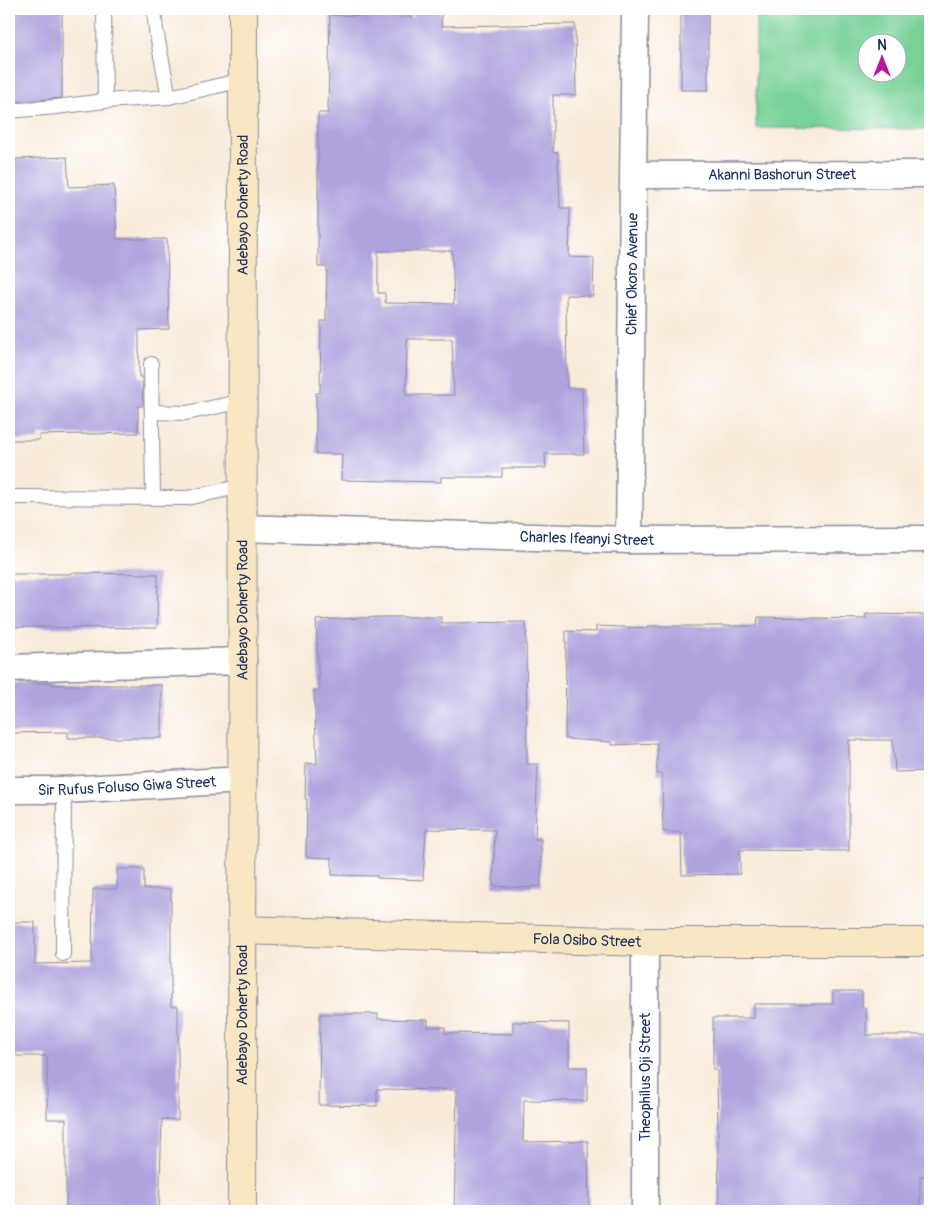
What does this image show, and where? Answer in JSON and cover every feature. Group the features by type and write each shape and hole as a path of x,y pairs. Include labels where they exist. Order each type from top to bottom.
{"street":[{"name":"Adebayo Doherty Road","path":"242,1211 243,9"},
{"name":"Chief Okoro Avenue","path":"629,540 635,9"},
{"name":"Akanni Bashorun Street","path":"634,175 930,174"},
{"name":"Charles Ifeanyi Street","path":"243,528 629,540 930,539"},
{"path":"9,668 243,661"},
{"name":"Sir Rufus Foluso Giwa Street","path":"9,790 64,790 243,780"},
{"name":"Fola Osibo Street","path":"243,930 645,942 930,942"},
{"name":"Theophilus Oji Street","path":"645,942 645,1211"}],"lane":[{"path":"104,9 105,101"},
{"path":"154,9 156,30 169,97"},
{"path":"9,111 105,101 169,97 243,80"},
{"path":"151,364 153,498"},
{"path":"152,412 186,413 244,401"},
{"path":"9,497 187,498 243,486"},
{"path":"63,954 64,790"}],"green space":[{"path":"756,9 930,9 930,129 756,128"}],"building":[{"path":"9,9 62,9 62,98 9,102"},
{"path":"412,9 442,9 441,26 575,24 576,95 553,95 553,153 558,152 560,208 570,208 569,257 594,258 593,296 566,295 567,388 582,388 584,454 545,454 546,468 502,468 502,477 441,477 441,482 341,480 342,454 316,454 316,393 320,393 321,321 326,321 327,267 318,267 318,113 328,113 330,15 413,17","holes":["378,251 452,251 454,304 385,303 385,293 378,293","407,339 452,339 454,395 406,395"]},
{"path":"681,9 708,9 708,90 681,90"},
{"path":"67,157 69,187 114,185 117,239 167,239 169,329 139,330 139,377 142,377 143,406 138,406 138,433 39,435 39,440 9,440 9,163 16,163 16,159"},
{"path":"9,574 158,574 157,628 9,627"},
{"path":"866,614 930,615 930,771 895,772 893,740 849,740 849,851 740,850 740,874 682,875 681,832 663,832 662,774 657,774 657,743 612,745 612,742 565,739 566,631 596,632 596,626 647,628 647,626 757,626 758,617 866,619"},
{"path":"441,617 441,623 526,622 527,764 538,764 535,839 541,839 541,886 531,886 531,888 493,886 495,830 426,829 423,880 332,875 332,858 306,857 306,763 317,764 314,690 319,690 316,620"},
{"path":"9,683 162,685 162,738 68,738 68,732 9,733"},
{"path":"117,869 144,869 144,889 171,889 171,1006 178,1006 178,1120 162,1119 159,1211 66,1211 66,1119 47,1119 47,1056 9,1056 9,922 35,922 35,964 92,963 93,889 117,889"},
{"path":"833,991 862,991 862,1008 866,1008 866,1035 930,1035 928,1176 920,1176 920,1211 719,1211 717,1070 713,1070 713,1018 754,1018 754,1004 833,1004"},
{"path":"320,1014 378,1014 378,1019 428,1020 428,1027 445,1027 445,1033 513,1034 513,1022 569,1023 569,1067 587,1067 587,1101 524,1100 523,1142 588,1141 589,1208 454,1211 457,1090 377,1089 377,1106 319,1105"}]}
